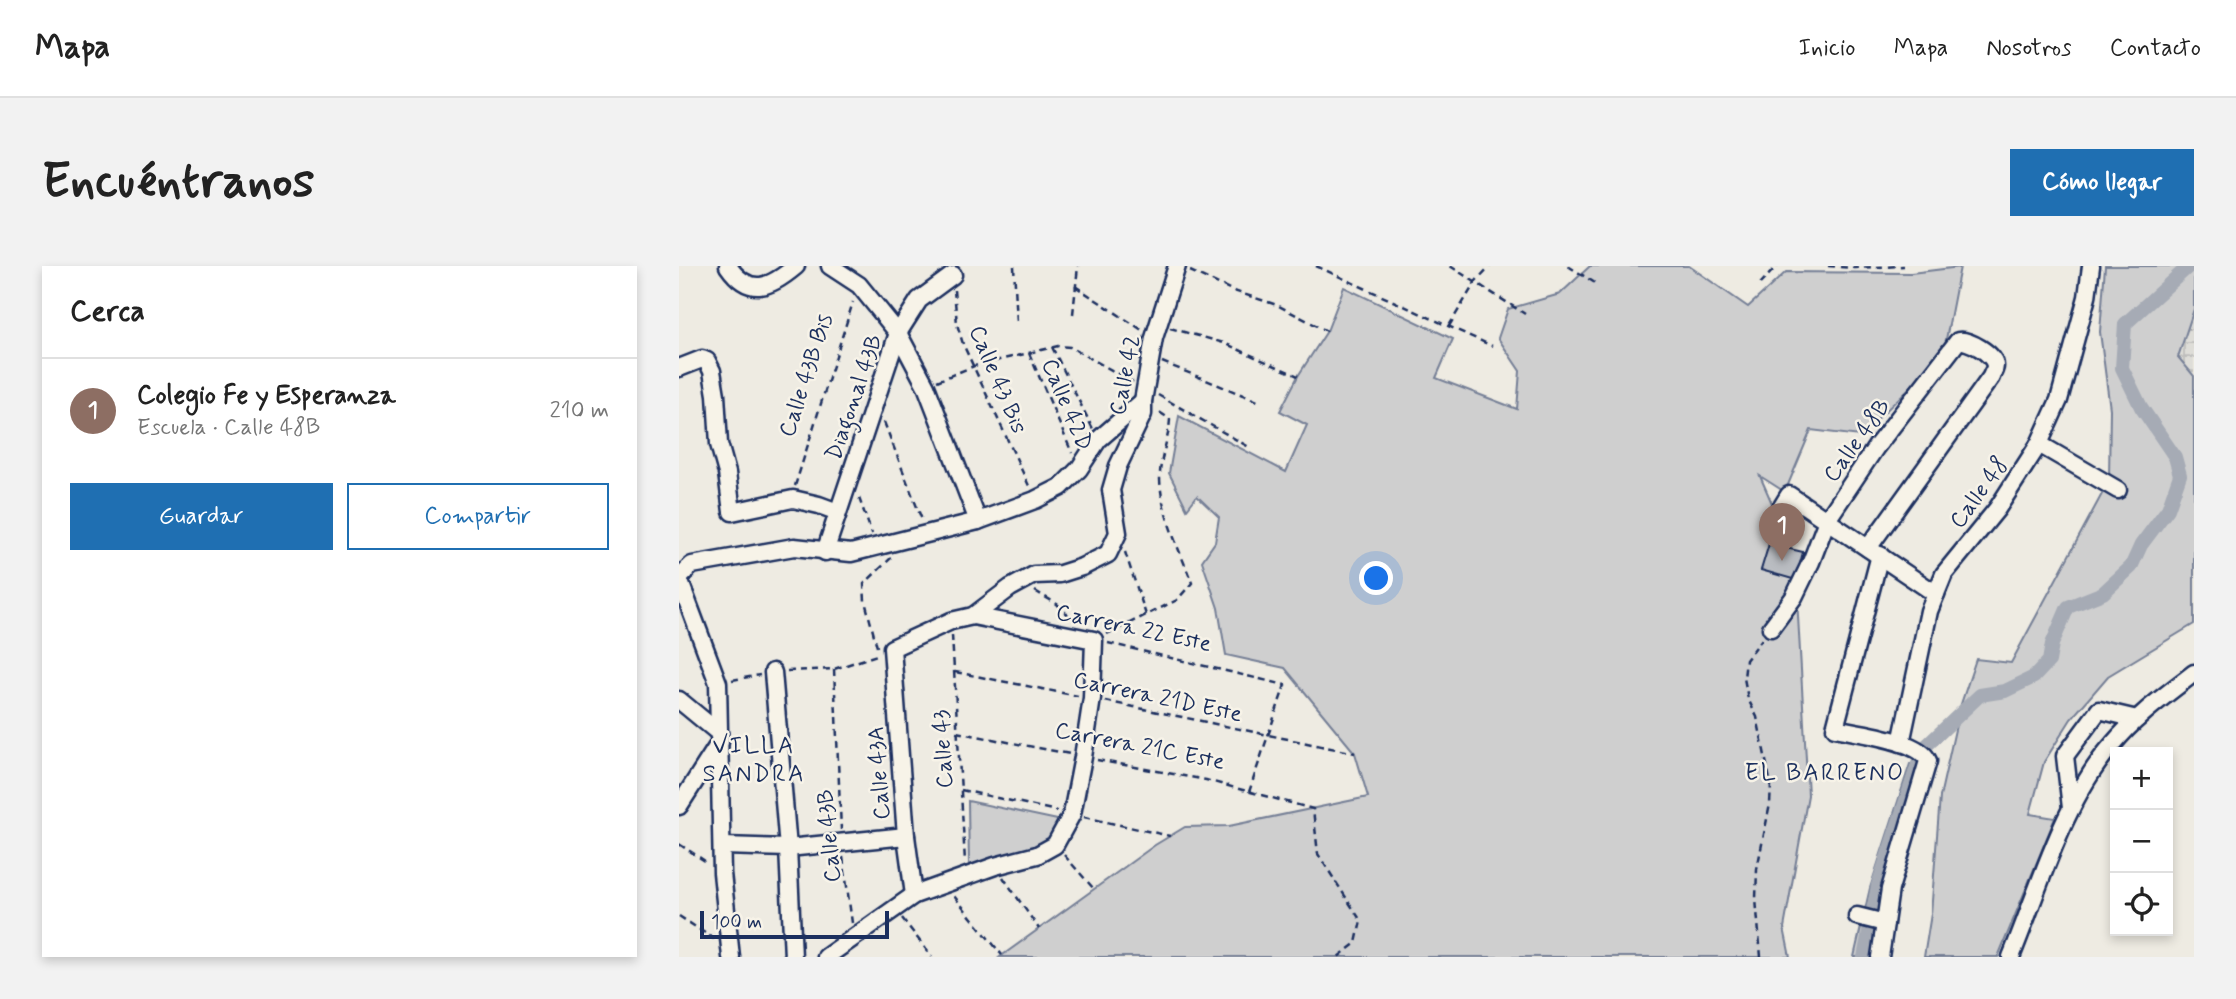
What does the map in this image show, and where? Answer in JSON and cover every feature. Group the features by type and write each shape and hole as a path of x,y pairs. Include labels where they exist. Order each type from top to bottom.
{"street":[{"path":"728,266 737,278 752,286 770,285 796,266"},
{"path":"830,266 859,285 898,333 926,386 978,521"},
{"name":"Calle 48","path":"1901,743 1935,594 1944,574 1997,509 2039,443 2059,400 2087,297 2091,266"},
{"name":"Calle 42","path":"1118,533 1111,490 1118,466 1143,414 1149,357 1156,331 1183,269"},
{"name":"Diagonal 43B","path":"825,552 898,333 919,300 953,275"},
{"name":"Calle 48B","path":"1771,628 1794,597 1827,520 1876,447 1958,341 1965,340 1976,344 1994,362 1991,377 1874,552"},
{"path":"679,368 702,359 707,361 712,371 719,444 727,473 732,512 793,499 838,512"},
{"path":"731,953 722,873 718,683 679,578 692,565 794,547 851,553 978,521 1035,500 1061,487 1079,469 1098,440 1144,394"},
{"path":"2039,443 2118,490"},
{"path":"1778,513 1789,495 1935,594"},
{"path":"885,651 951,621 973,616 1034,575 1060,574 1083,567 1108,554 1118,533"},
{"path":"1874,552 1835,728 1901,743 1922,752 1928,766 1890,889 1880,957"},
{"name":"Carrera 22 Este","path":"973,616 1094,640"},
{"path":"826,957 914,895 995,866 1037,855 1055,845 1072,814 1083,757 1091,698 1094,640"},
{"name":"Calle 43A","path":"885,651 914,895"},
{"path":"773,672 789,848 793,957"},
{"path":"2011,957 2071,808 2112,745 2137,719 2194,673"},
{"path":"679,700 720,738"},
{"path":"2071,808 2065,756 2099,710 2137,719"},
{"path":"679,806 720,738"},
{"path":"723,846 789,848 906,836"},
{"path":"1857,916 1885,923"}],"path":[{"path":"1014,266 1017,323"},
{"path":"1073,314 1078,266"},
{"path":"1316,266 1492,346"},
{"path":"1450,266 1525,314"},
{"path":"1449,326 1476,281 1490,266"},
{"path":"1568,266 1595,283"},
{"path":"1760,284 1777,266"},
{"path":"1829,266 1904,266"},
{"path":"1183,269 1234,291 1277,305 1328,331"},
{"name":"Calle 43 Bis","path":"953,275 957,324 963,344 1035,500"},
{"name":"Calle 43B Bis","path":"793,499 797,475 859,285"},
{"path":"1075,286 1156,331 1224,344 1298,376"},
{"path":"926,386 974,366 1052,347 1070,347 1144,394 1249,447"},
{"path":"1052,347 1098,440"},
{"name":"Calle 42D","path":"1029,352 1079,469"},
{"path":"1149,357 1260,402"},
{"path":"1094,640 1177,600 1192,583 1160,495 1160,470 1169,436 1170,419 1144,394"},
{"path":"877,402 927,534"},
{"path":"859,499 877,546"},
{"path":"1118,533 1146,615"},
{"path":"1020,582 1057,604 1076,622"},
{"path":"718,683 773,672 834,668 885,651 865,601 865,584"},
{"name":"Calle 43","path":"951,621 965,876"},
{"path":"1761,957 1756,900 1757,869 1770,804 1771,785 1757,717 1748,699 1744,678 1746,660 1771,628"},
{"name":"Carrera 22 Este","path":"1094,640 1285,685 1269,735"},
{"name":"Calle 43B","path":"834,668 841,844 854,937"},
{"name":"Carrera 21D Este","path":"955,672 1355,753"},
{"name":"Carrera 21C Este","path":"956,732 1206,780 1313,808 1318,854 1361,921 1356,943 1338,957"},
{"path":"1249,792 1269,735"},
{"path":"679,844 722,873"},
{"path":"1055,845 1094,889"},
{"path":"995,866 1039,929"},
{"path":"945,886 1002,955"},
{"path":"894,907 932,957"},
{"path":"679,916 731,953"}],"shaded area":[{"path":"1590,266 1689,266 1748,307 1786,272 1911,273 1960,267 1943,355 1860,436 1811,430 1785,492 1760,476 1792,549 1769,545 1796,580 1808,795 1784,928 1790,957 1000,957 1155,845 1185,827 1229,826 1368,797 1355,753 1285,668 1226,655 1218,608 1202,561 1215,542 1219,517 1197,496 1187,509 1169,473 1179,416 1286,472 1307,425 1280,411 1298,376 1327,331 1344,287 1453,339 1436,378 1517,409 1520,371 1498,338 1508,309 1560,294"},
{"path":"2105,266 2194,266 2194,309 2178,357 2194,376 2194,624 2108,676 2071,719 2044,762 2030,814 2055,818 1998,957 1924,957 1931,914 1940,797 1960,707 1976,659 2011,663 2109,481 2110,409 2100,332"},
{"path":"2194,309 2194,376 2178,357"},
{"path":"1910,764 1922,764 1893,848 1871,957 1854,957 1870,888"},
{"path":"968,801 1062,821 1053,836 1039,846 969,866"}],"building":[{"path":"1769,544 1803,552 1796,580 1761,570"}],"waterway":[{"path":"1925,747 1980,695 2005,691 2034,677 2049,661 2052,644 2068,607 2103,593 2131,567 2141,545 2168,509 2180,475 2175,457 2141,407 2122,368 2125,324 2189,266"},
{"path":"1864,957 1878,885 1919,761"}],"place":[{"name":"Colegio Fe y Esperanza","path":"1782,561"}],"district":[{"name":"VILLA SANDRA","path":"754,759"},
{"name":"EL BARRENO","path":"1825,772"}]}
